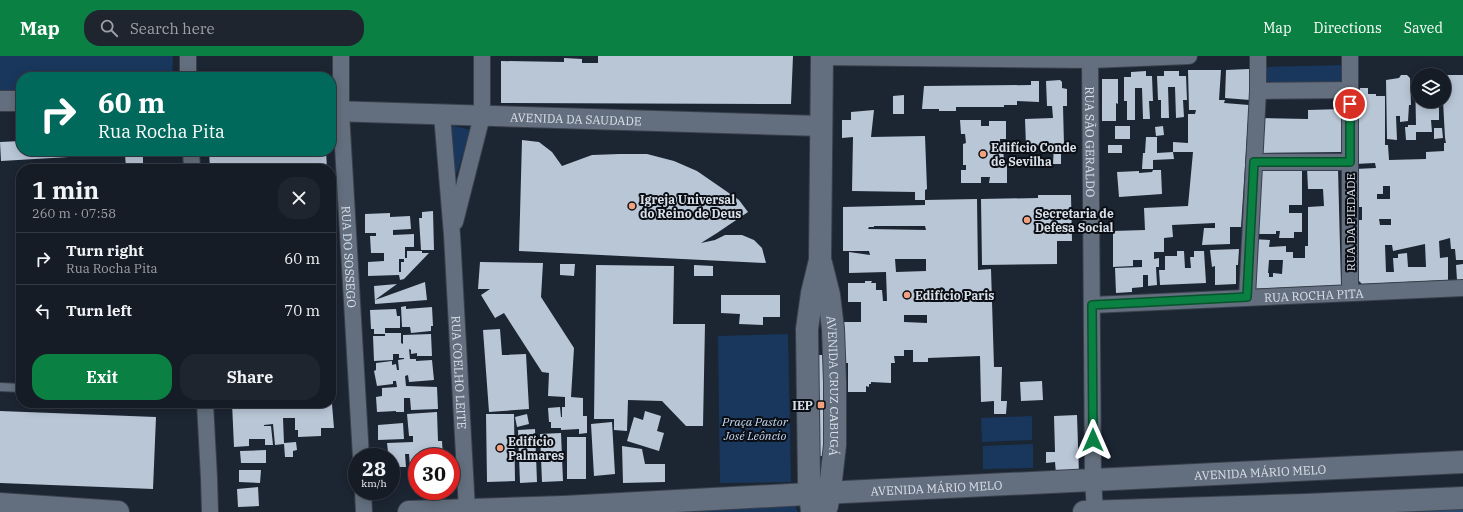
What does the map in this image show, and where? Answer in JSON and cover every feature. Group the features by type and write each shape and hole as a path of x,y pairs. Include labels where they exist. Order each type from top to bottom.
{"main road":[{"name":"AVENIDA CRUZ CABUGÁ","path":"819,503 809,481 807,329 812,293 820,260 822,57"},
{"name":"AVENIDA MÁRIO MELO","path":"409,512 819,503 1093,480 1463,462"},
{"path":"1091,512 1305,508 1463,498"},
{"path":"0,504 118,512"}],"street":[{"path":"188,56 188,72"},
{"name":"RUA DO SOSSEGO","path":"341,56 336,111 360,448"},
{"name":"RUA COELHO LEITE","path":"452,235 482,116 482,56"},
{"path":"822,57 1091,58 1189,56"},
{"path":"1247,297 1258,91 1258,56"},
{"name":"RUA DA PIEDADE","path":"1350,56 1350,293"},
{"name":"RUA SÃO GERALDO","path":"1091,58 1093,480 1091,512"},
{"path":"1258,91 1350,90"},
{"path":"0,101 16,101"},
{"name":"AVENIDA DA SAUDADE","path":"336,111 821,126"},
{"name":"RUA COELHO LEITE","path":"442,115 452,235 467,510"},
{"path":"1254,162 1350,162"},
{"name":"RUA ROCHA PITA","path":"1092,305 1463,288"},
{"path":"205,408 210,512"},
{"path":"363,500 364,512"}],"lane":[{"path":"0,387 16,388"}],"green space":[{"path":"0,56 173,56 172,72 16,72 16,93 0,93"},
{"path":"1346,65 1347,84 1264,85 1264,67"},
{"path":"450,125 471,130 453,184"},
{"name":"Praça Pastor José Leôncio","path":"788,334 791,482 720,483 718,336"},
{"path":"1032,416 1032,440 982,442 981,418"},
{"path":"1033,444 1033,468 983,469 983,446"},
{"path":"795,506 798,512 642,512"}],"shaded area":[{"path":"1463,507 1463,512 1385,512"}],"building":[{"path":"598,56 793,56 791,104 501,103 501,61 564,62 564,58 582,59 582,63 598,63"},
{"path":"1249,69 1252,72 1250,100 1225,98 1226,70"},
{"path":"1188,70 1221,70 1219,100 1225,100 1224,103 1249,105 1241,227 1230,227 1230,244 1202,245 1204,228 1215,228 1215,223 1172,225 1173,237 1164,238 1164,252 1154,252 1154,259 1159,258 1159,267 1156,267 1157,285 1148,286 1148,275 1143,275 1143,287 1132,288 1132,292 1116,293 1115,268 1142,267 1142,260 1133,260 1133,266 1113,267 1113,231 1145,230 1144,208 1188,206 1193,152 1173,152 1173,142 1188,143 1188,114 1195,114 1196,110 1189,110"},
{"path":"1146,71 1146,76 1152,76 1153,101 1149,101 1150,119 1143,119 1142,88 1135,88 1135,120 1127,120 1127,101 1124,101 1124,77 1131,77 1131,72"},
{"path":"1164,71 1179,71 1179,76 1186,76 1187,100 1183,100 1184,117 1176,118 1175,87 1168,87 1169,118 1161,118 1161,100 1158,100 1157,76 1164,76"},
{"path":"1401,75 1407,75 1410,78 1411,105 1409,105 1408,121 1400,122 1400,116 1396,116 1397,140 1387,139 1386,80 1399,78"},
{"path":"1451,75 1463,75 1463,260 1456,260 1455,249 1451,249 1450,238 1439,241 1440,258 1448,257 1448,280 1362,284 1358,280 1357,273 1357,220 1362,220 1362,207 1356,207 1355,169 1376,168 1375,163 1355,164 1354,96 1359,96 1360,88 1368,88 1368,94 1385,96 1385,145 1388,145 1389,160 1426,159 1426,152 1444,151 1444,143 1446,143 1443,108 1451,108","holes":["1383,186 1390,186 1390,199 1377,199 1377,194 1383,194","1379,219 1391,219 1391,225 1380,225","1425,244 1426,267 1408,267 1407,253 1398,254 1398,258 1393,258 1394,272 1386,272 1385,245 1392,245 1393,251"]},
{"path":"1102,79 1118,79 1116,121 1102,121"},
{"path":"1060,80 1062,82 1062,88 1067,89 1067,106 1063,106 1064,145 1026,146 1025,119 1053,118 1052,106 1047,106 1046,81"},
{"path":"1031,81 1039,81 1039,102 1017,101 1017,105 1004,105 1004,107 956,107 956,111 922,109 924,86 1031,85"},
{"path":"904,95 904,114 893,114 893,96"},
{"path":"1416,108 1439,108 1439,120 1431,120 1432,132 1416,132 1416,140 1406,140 1405,127 1408,127 1408,125 1416,125"},
{"path":"1343,109 1344,152 1259,153 1260,118 1308,119 1308,110"},
{"path":"874,110 871,137 925,136 927,189 925,190 925,200 915,200 915,192 852,191 853,137 842,138 842,120 851,120 851,112"},
{"name":"Edifício Conde de Sevilha","path":"960,120 981,120 981,126 989,126 989,121 1006,121 1006,139 1000,139 1000,143 1003,143 1004,164 1007,164 1007,183 989,183 990,177 981,177 981,183 961,183 961,170 966,170 966,165 963,165 963,144 966,143 965,134 961,134"},
{"path":"1115,126 1130,126 1130,139 1115,139"},
{"path":"1163,126 1164,135 1156,136 1155,127"},
{"path":"1434,128 1442,128 1443,138 1434,139"},
{"path":"1146,137 1157,137 1157,153 1173,152 1174,159 1153,160 1153,169 1142,169"},
{"name":"Igreja Universal do Reino de Deus","path":"522,140 539,142 552,152 562,166 592,155 647,154 674,161 697,171 739,200 748,212 701,243 715,240 725,235 742,235 754,240 762,248 766,263 519,251"},
{"path":"16,141 16,156 69,157 1,161 0,142"},
{"path":"1108,145 1122,145 1122,153 1108,153"},
{"path":"1054,146 1068,146 1068,150 1061,150 1061,164 1053,164"},
{"path":"125,156 143,156 143,164 126,164"},
{"path":"209,156 326,156 327,164 210,164"},
{"path":"1257,167 1302,168 1302,205 1289,205 1289,213 1302,213 1302,232 1294,232 1294,238 1279,238 1280,231 1276,231 1276,234 1253,234"},
{"path":"1307,168 1338,168 1341,285 1252,289 1252,239 1270,240 1269,247 1286,246 1286,252 1293,252 1293,258 1305,258 1305,246 1308,246 1308,207 1324,206 1323,189 1308,189","holes":["1269,260 1283,260 1282,274 1273,273 1273,277 1269,277"]},
{"path":"1153,170 1161,170 1162,194 1119,197 1117,172 1139,171 1139,173 1152,172"},
{"name":"Secretaria de Defesa Social","path":"1038,195 1071,195 1072,241 1057,241 1057,264 982,265 981,199 1038,198"},
{"path":"977,199 978,270 991,269 994,367 1002,367 1001,401 1007,401 1006,414 994,414 994,401 981,402 980,356 928,358 928,362 913,362 913,350 904,350 904,356 894,356 895,363 891,363 891,383 871,382 869,387 866,386 866,392 848,392 848,363 843,363 843,322 861,322 861,302 848,302 848,283 865,283 865,281 872,281 871,283 876,283 876,290 882,290 883,301 887,301 886,272 849,273 849,252 870,255 869,251 843,251 843,207 925,205 925,200","holes":["925,226 926,230 868,229 869,227","895,259 926,259 926,271 896,272","904,315 927,315 927,323 904,322"]},
{"path":"433,211 434,250 421,250 419,218 422,218 422,212"},
{"path":"390,213 390,217 410,216 411,229 393,230 393,235 414,234 414,247 405,247 405,258 407,258 407,251 422,251 422,253 429,253 404,279 400,280 399,275 368,276 368,262 384,261 384,253 371,253 370,236 376,236 376,233 365,233 365,214","holes":["399,259 404,259 404,262 401,262 401,272 399,272"]},
{"path":"1239,249 1238,265 1236,265 1236,284 1215,285 1215,266 1212,267 1210,250"},
{"path":"1177,251 1184,251 1185,268 1191,268 1190,257 1194,257 1194,251 1204,251 1206,283 1160,285 1159,270 1165,270 1165,256 1177,256"},
{"path":"480,262 543,263 541,297 574,348 571,397 583,398 583,416 587,416 587,433 579,434 579,429 561,430 561,428 551,428 548,408 560,407 562,417 562,407 565,407 565,397 548,396 549,373 542,372 504,313 495,318 481,295 490,289 478,289"},
{"path":"560,264 575,264 574,276 560,275"},
{"path":"1463,264 1463,280 1457,280 1456,265"},
{"path":"596,265 674,266 673,324 705,324 703,426 686,426 662,401 628,400 627,431 614,430 614,419 594,419"},
{"path":"694,265 713,266 713,276 694,276"},
{"path":"425,282 427,300 375,304 374,286 397,284 375,300"},
{"path":"721,295 780,295 780,317 763,317 763,325 739,324 740,314 721,313"},
{"path":"406,306 406,309 432,307 433,326 431,326 431,331 411,333 410,327 402,327 401,307"},
{"path":"396,309 397,316 400,316 400,328 385,328 385,334 374,334 374,329 371,329 370,310"},
{"path":"500,329 502,355 526,354 529,409 489,412 483,330"},
{"path":"385,333 401,333 401,343 403,344 403,335 431,334 432,356 417,356 417,353 411,354 411,350 409,349 410,359 416,359 416,361 432,360 434,380 409,382 408,375 405,376 406,386 437,387 438,409 411,410 410,398 404,398 404,412 377,412 376,397 382,396 382,388 397,387 396,381 393,381 393,384 377,386 374,371 376,370 376,363 392,361 392,365 396,364 397,370 399,370 398,360 404,359 399,358 399,354 393,354 393,360 374,361 373,336 385,336"},
{"name":"IEP","path":"814,355 831,355 829,456 812,456"},
{"path":"1042,381 1043,400 1021,401 1020,382"},
{"path":"232,408 332,408 334,428 321,428 321,436 298,437 298,430 295,430 295,418 283,418 284,443 296,442 297,450 293,451 293,457 285,457 284,444 275,445 273,424 264,426 271,426 273,445 265,445 265,439 249,439 249,446 234,447"},
{"path":"0,411 156,417 153,489 0,483"},
{"path":"645,411 661,416 657,431 664,433 659,451 627,441 634,417 643,420"},
{"path":"437,412 438,441 442,441 442,448 408,448 408,454 405,454 406,467 400,467 400,448 388,448 387,443 413,442 413,436 409,436 407,414"},
{"name":"Edifício Palmares","path":"486,414 514,414 515,481 487,482"},
{"path":"527,414 529,424 517,427 515,417"},
{"path":"1077,415 1079,474 1056,474 1055,462 1046,463 1046,452 1055,452 1054,416"},
{"path":"612,422 615,474 594,476 591,424"},
{"path":"403,423 404,439 378,440 378,425"},
{"path":"535,429 537,482 520,483 518,430"},
{"path":"561,433 563,481 542,482 540,434"},
{"path":"567,437 586,437 586,479 567,479"},
{"path":"622,446 642,449 645,464 665,464 665,482 623,483"},
{"path":"266,450 266,463 241,463 240,451"},
{"path":"239,470 261,470 260,483 239,482"},
{"path":"258,487 259,506 238,507 237,489"}],"place":[{"name":"Edifício Conde de Sevilha","path":"983,154"},
{"name":"Igreja Universal do Reino de Deus","path":"632,206"},
{"name":"Secretaria de Defesa Social","path":"1027,220"},
{"name":"Edifício Paris","path":"907,295"},
{"name":"IEP","path":"821,405"},
{"name":"Edifício Palmares","path":"500,448"}],"route":[{"path":"1093,440 1092,305 1247,297 1254,162 1350,162 1350,104"}]}
